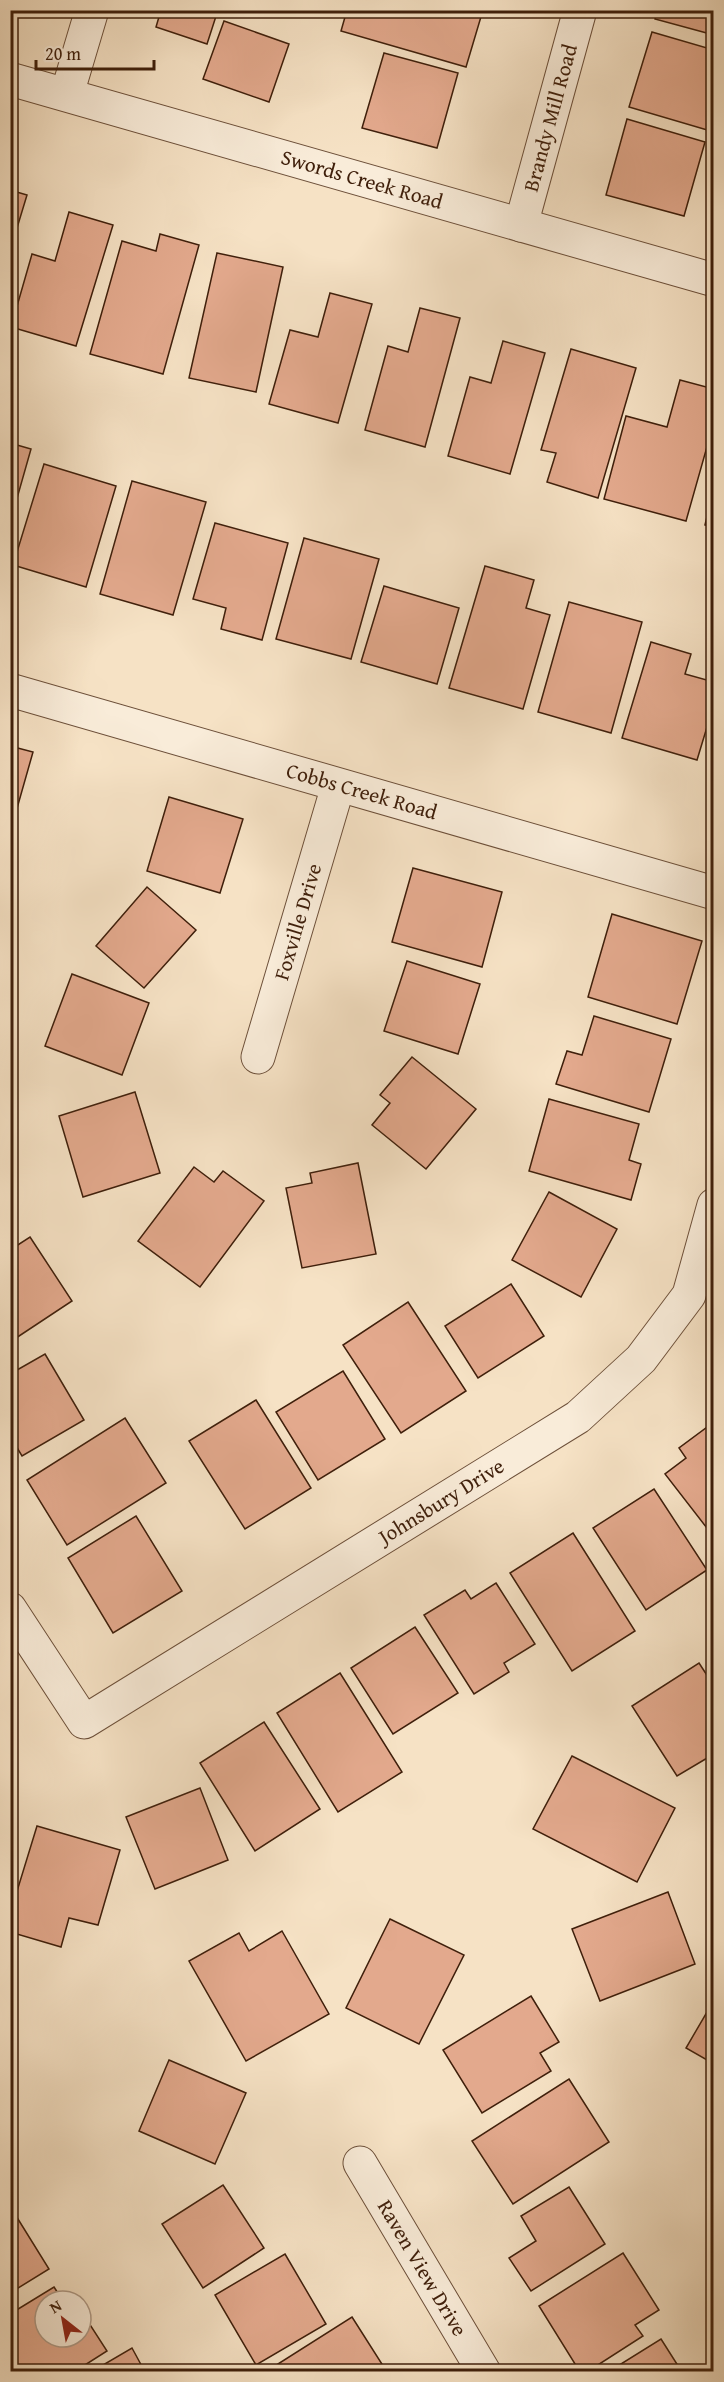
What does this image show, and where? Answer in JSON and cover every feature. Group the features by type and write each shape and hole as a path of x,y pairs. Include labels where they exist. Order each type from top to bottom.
{"street":[{"path":"68,94 92,10"},
{"name":"Brandy Mill Road","path":"521,225 580,10"},
{"name":"Swords Creek Road","path":"10,79 714,280"},
{"name":"Cobbs Creek Road","path":"10,690 714,893"},
{"name":"Foxville Drive","path":"258,1057 338,786"},
{"name":"Johnsbury Drive","path":"10,1609 84,1722 578,1417 641,1359 689,1295 714,1205"},
{"name":"Raven View Drive","path":"360,2163 484,2372"}],"building":[{"path":"161,10 218,10 207,44 156,27"},
{"path":"347,10 483,10 466,67 341,31"},
{"path":"657,10 714,10 714,35 655,19"},
{"path":"224,21 289,44 269,102 203,79"},
{"path":"652,32 714,50 714,132 629,107"},
{"path":"384,53 458,73 437,148 362,128"},
{"path":"627,119 705,142 684,216 606,195"},
{"path":"10,190 27,195 10,251"},
{"path":"69,212 113,225 76,346 11,327 32,254 55,261"},
{"path":"160,234 199,245 163,374 90,354 122,241 156,251"},
{"path":"217,253 283,267 256,392 189,378"},
{"path":"330,293 372,304 338,423 269,404 290,330 318,337"},
{"path":"420,308 460,318 425,447 365,430 388,346 408,352"},
{"path":"503,341 545,353 510,474 448,456 470,377 491,383"},
{"path":"571,349 636,368 598,498 547,482 556,453 541,450"},
{"path":"680,380 714,389 714,422 686,521 604,499 626,416 667,427"},
{"path":"10,443 31,449 10,523"},
{"path":"44,464 116,486 86,587 13,565"},
{"path":"132,481 206,502 173,615 100,594"},
{"path":"714,488 714,527 705,525"},
{"path":"215,523 288,543 262,640 221,629 226,608 193,599"},
{"path":"304,538 379,559 351,659 276,639"},
{"path":"485,566 534,580 526,608 550,615 523,709 449,688"},
{"path":"384,586 459,608 437,684 361,662"},
{"path":"569,602 642,622 611,733 538,712"},
{"path":"651,642 691,654 685,674 714,682 714,704 697,760 622,738"},
{"path":"10,746 33,752 10,833"},
{"path":"169,797 243,819 220,893 147,871"},
{"path":"413,868 502,892 482,967 392,942"},
{"path":"147,887 196,930 144,988 96,946"},
{"path":"612,914 702,941 677,1024 588,997"},
{"path":"407,961 480,984 458,1054 384,1031"},
{"path":"72,974 149,1003 122,1075 45,1046"},
{"path":"594,1016 671,1039 649,1112 556,1084 567,1051 582,1055"},
{"path":"412,1057 476,1109 426,1169 372,1125 390,1103 380,1095"},
{"path":"135,1092 160,1173 83,1197 59,1116"},
{"path":"549,1099 639,1124 629,1160 641,1164 631,1200 529,1171"},
{"path":"358,1163 376,1254 302,1268 286,1188 312,1183 310,1173"},
{"path":"194,1167 214,1182 223,1171 264,1201 200,1287 138,1241"},
{"path":"549,1192 617,1229 581,1297 512,1260"},
{"path":"30,1237 72,1301 10,1342 10,1250"},
{"path":"511,1284 544,1336 478,1378 445,1326"},
{"path":"408,1302 466,1391 401,1433 343,1345"},
{"path":"45,1354 84,1420 22,1456 10,1436 10,1374"},
{"path":"343,1371 385,1439 318,1480 276,1412"},
{"path":"256,1400 311,1488 245,1529 189,1441"},
{"path":"125,1418 166,1483 67,1545 27,1480"},
{"path":"714,1422 714,1529 710,1532 665,1474 686,1458 679,1448"},
{"path":"654,1489 707,1570 646,1610 593,1528"},
{"path":"136,1516 182,1591 113,1633 68,1558"},
{"path":"573,1533 635,1631 572,1671 510,1573"},
{"path":"496,1583 535,1644 504,1663 509,1672 474,1694 424,1615 465,1590 471,1599"},
{"path":"415,1627 458,1693 393,1734 351,1668"},
{"path":"699,1663 714,1686 714,1754 677,1776 632,1706"},
{"path":"340,1673 402,1772 338,1812 277,1713"},
{"path":"264,1722 320,1809 255,1851 200,1763"},
{"path":"572,1756 675,1808 637,1882 533,1829"},
{"path":"200,1788 228,1860 155,1889 126,1817"},
{"path":"37,1826 120,1850 98,1925 69,1918 61,1947 10,1932 10,1914"},
{"path":"668,1892 695,1964 600,2001 572,1929"},
{"path":"390,1919 464,1955 419,2044 346,2008"},
{"path":"282,1931 329,2014 246,2061 189,1961 239,1933 249,1951"},
{"path":"531,1996 559,2042 540,2053 551,2071 482,2113 443,2050"},
{"path":"714,2000 714,2064 686,2048"},
{"path":"169,2060 246,2093 215,2164 139,2131"},
{"path":"569,2079 609,2142 513,2204 472,2141"},
{"path":"223,2185 264,2248 203,2288 162,2224"},
{"path":"569,2187 605,2244 531,2291 509,2258 536,2241 521,2216"},
{"path":"13,2211 49,2269 10,2293 10,2212"},
{"path":"623,2253 659,2310 635,2325 643,2336 587,2372 580,2372 539,2306"},
{"path":"285,2254 326,2324 256,2365 215,2295"},
{"path":"33,2300 33,2349 93,2349 93,2329 107,2351 74,2372 10,2372 10,2314"},
{"path":"352,2317 387,2372 272,2372 270,2369"},
{"path":"661,2339 682,2372 608,2372"},
{"path":"132,2348 145,2372 91,2372"}]}
